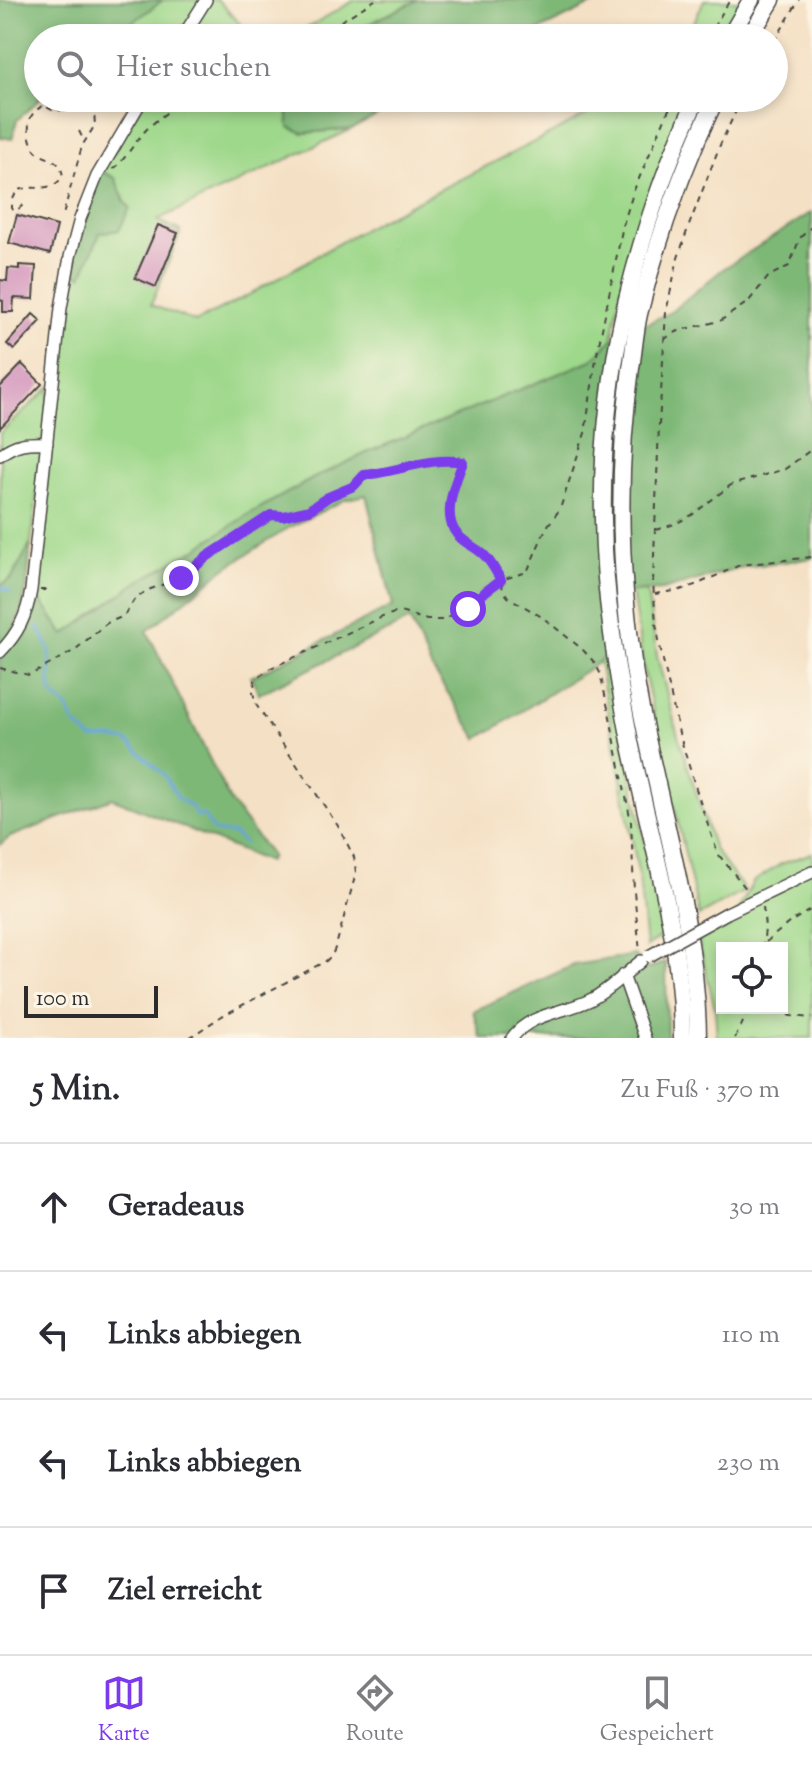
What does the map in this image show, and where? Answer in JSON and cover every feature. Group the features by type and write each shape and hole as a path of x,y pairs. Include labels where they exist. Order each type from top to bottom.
{"highway":[{"path":"737,24 751,0"},
{"path":"757,24 772,0"},
{"path":"682,1038 675,951 620,690 606,575 603,518 604,458 610,398 624,312 661,182 691,112"},
{"path":"698,1038 691,951 681,890 640,701 628,629 622,560 621,459 626,400 639,317 678,187 709,112"}],"street":[{"path":"191,24 206,0"},
{"path":"0,652 20,626 29,601 65,284 74,237 88,211 100,170 135,112"},
{"path":"0,455 15,444 47,443"},
{"path":"512,1038 525,1024 589,1001 645,959 752,899 812,872"},
{"path":"623,975 645,1038"}],"path":[{"path":"336,24 375,0"},
{"path":"715,24 730,0"},
{"path":"785,24 799,0"},
{"path":"23,205 16,211 12,209 17,191 53,186 63,176 57,162 37,152 34,147 29,129 34,112"},
{"path":"63,215 82,146 95,125 94,112"},
{"path":"100,170 116,168 147,129 168,112"},
{"path":"189,1038 222,1016 326,961 336,946 356,873 354,857 338,826 257,706 253,693 255,680 269,669 387,615 400,612 427,620 441,620 468,609 501,580 527,572 546,528 560,509 585,433 596,359 623,225 634,190 668,112"},
{"path":"735,112 678,258 666,312 654,595 656,624 679,733 701,805 718,854 765,912 765,942"},
{"path":"79,131 85,142"},
{"path":"663,341 681,330 714,324 748,302 769,276 789,266 800,238 812,226"},
{"path":"656,530 692,515 731,485 785,469 812,449"},
{"path":"0,668 29,675 40,670 75,650 107,623 124,616 134,600 148,590 181,578 208,556 271,515 283,516 309,510 328,497 354,486 364,475 451,459 463,462 451,502 450,518 454,531 485,555 508,597 542,617 582,649 600,673 631,822 634,891 645,959"},
{"path":"654,595 698,584 740,565 812,557"},
{"path":"766,942 812,909"},
{"path":"735,1038 746,1014"},
{"path":"784,1014 812,1018"}],"green space":[{"path":"0,0 163,0 130,24 24,24 26,112 17,120 12,139 0,137"},
{"path":"163,0 203,0 188,24 130,24"},
{"path":"208,0 218,0 240,24 192,24"},
{"path":"355,0 418,0 368,24 314,24"},
{"path":"418,0 602,0 552,24 368,24"},
{"path":"704,0 745,0 730,24 693,24"},
{"path":"137,112 292,112 303,133 352,129 157,220 181,231 151,305 196,322 376,222 592,112 685,112 647,203 624,273 612,340 592,360 371,451 316,477 139,581 64,635 34,591 69,269 82,275 100,233 125,202 115,178 101,171"},
{"path":"288,112 384,112 352,129 303,133 289,127"},
{"path":"101,171 115,178 130,208 119,230 100,233 82,276 69,269"},
{"path":"812,212 812,558 744,567 662,590 632,592 599,604 606,656 478,739 431,667 410,620 259,694 251,677 393,606 366,495 344,500 290,527 224,569 147,631 230,801 271,856 268,862 112,798 10,837 0,845 0,658 23,628 34,591 64,635 139,581 316,477 371,451 592,360 612,340 669,313 723,269"},
{"path":"50,387 31,543 12,578 0,586 0,433"},
{"path":"31,543 23,606 15,626 0,647 0,586 12,578"},
{"path":"647,591 657,656 714,849 745,891 699,916 644,671 632,592"},
{"path":"606,656 664,934 646,947 639,877 599,661"},
{"path":"812,853 812,1038 717,1038 715,1008 697,935 737,913 753,882 781,864"},
{"path":"635,955 647,969 666,962 667,1038 481,1038 473,1011 574,965"}],"building":[{"path":"17,215 57,226 50,254 9,243"},
{"path":"158,225 178,233 156,287 135,278"},
{"path":"19,265 36,266 34,299 14,298 13,312 3,312 0,280 7,281 8,268 19,269"},
{"path":"33,314 41,321 14,350 7,344"},
{"path":"22,364 42,384 0,428 0,387"}],"waterway":[{"path":"0,587 10,591"},
{"path":"38,626 50,651 50,688 55,698 66,705 74,723 91,739 127,741 163,774 178,798 192,807 197,816 203,815 214,831 234,834 245,844"}],"route":[{"path":"181,578 208,556 271,515 283,516 309,510 328,497 354,486 364,475 451,459 463,462 451,502 450,518 454,531 485,555 501,580 468,609"}]}
